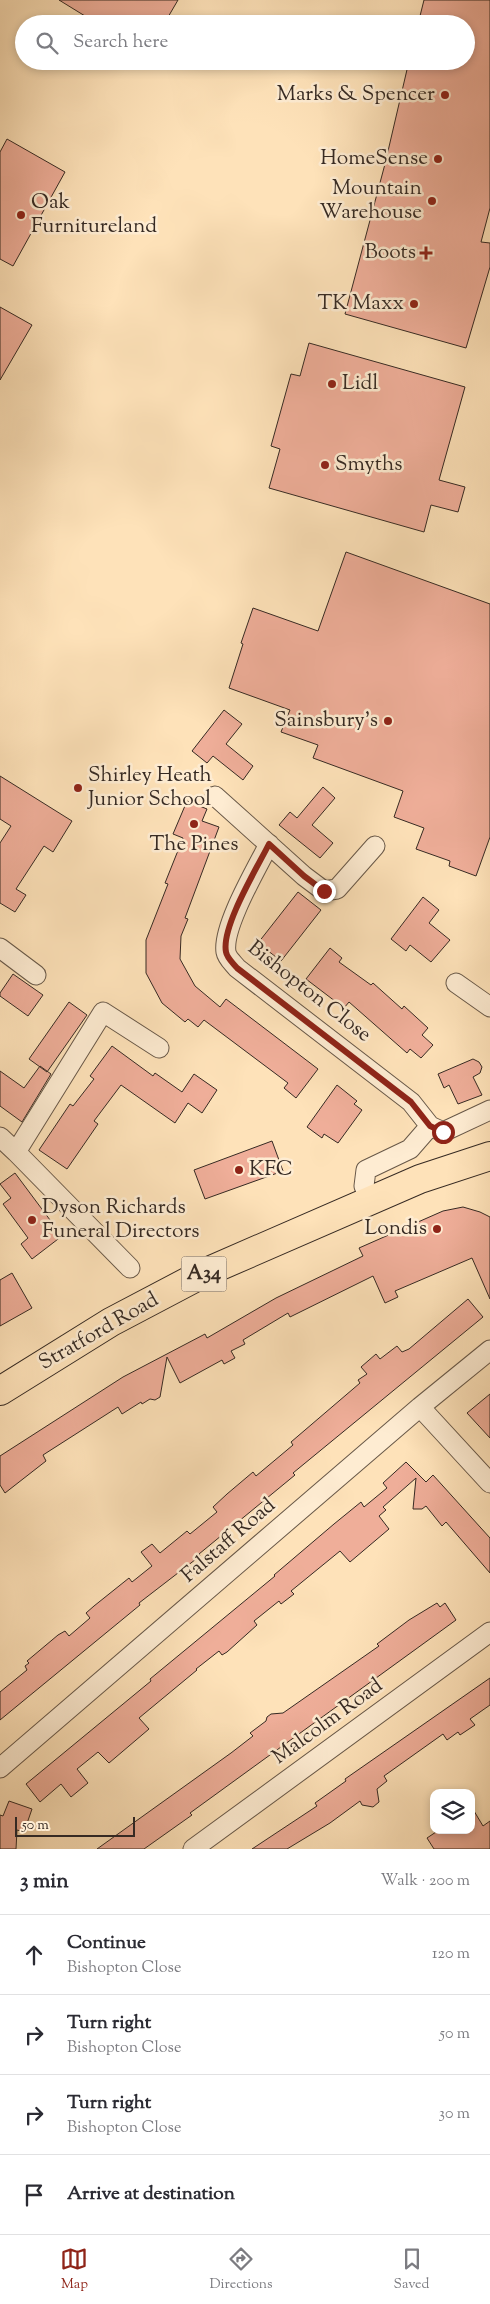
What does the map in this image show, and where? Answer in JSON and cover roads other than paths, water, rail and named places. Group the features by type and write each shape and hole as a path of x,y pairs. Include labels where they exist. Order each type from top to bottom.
{"highway":[{"name":"Stratford Road","path":"420,1179 490,1137"},
{"name":"Stratford Road","path":"0,1391 111,1322 204,1273 420,1179 490,1156"}],"street":[{"path":"215,796 304,876 324,891 337,889 375,846"},
{"name":"Bishopton Close","path":"269,844 230,923 225,942 226,954 237,968 411,1102 430,1126"},
{"path":"0,948 36,975"},
{"path":"456,983 487,1000"},
{"path":"16,1152 102,1012 159,1048"},
{"path":"370,1201 364,1186 366,1170 410,1149 430,1126 443,1132 490,1110"},
{"path":"0,1137 130,1268"},
{"name":"Falstaff Road","path":"0,1768 420,1407 490,1350"},
{"path":"420,1407 490,1483"},
{"name":"Malcolm Road","path":"193,1849 490,1632"}],"place":[{"name":"Marks & Spencer","path":"445,95"},
{"name":"HomeSense","path":"438,159"},
{"name":"Mountain Warehouse","path":"432,201"},
{"name":"Oak Furnitureland","path":"21,215"},
{"name":"Boots","path":"426,253"},
{"name":"TK Maxx","path":"414,304"},
{"name":"Lidl","path":"332,384"},
{"name":"Smyths","path":"325,465"},
{"name":"Sainsbury's","path":"388,721"},
{"name":"Shirley Heath Junior School","path":"78,788"},
{"name":"The Pines","path":"194,824"},
{"name":"KFC","path":"239,1170"},
{"name":"Dyson Richards Funeral Directors","path":"32,1220"},
{"name":"Londis","path":"437,1229"}]}
